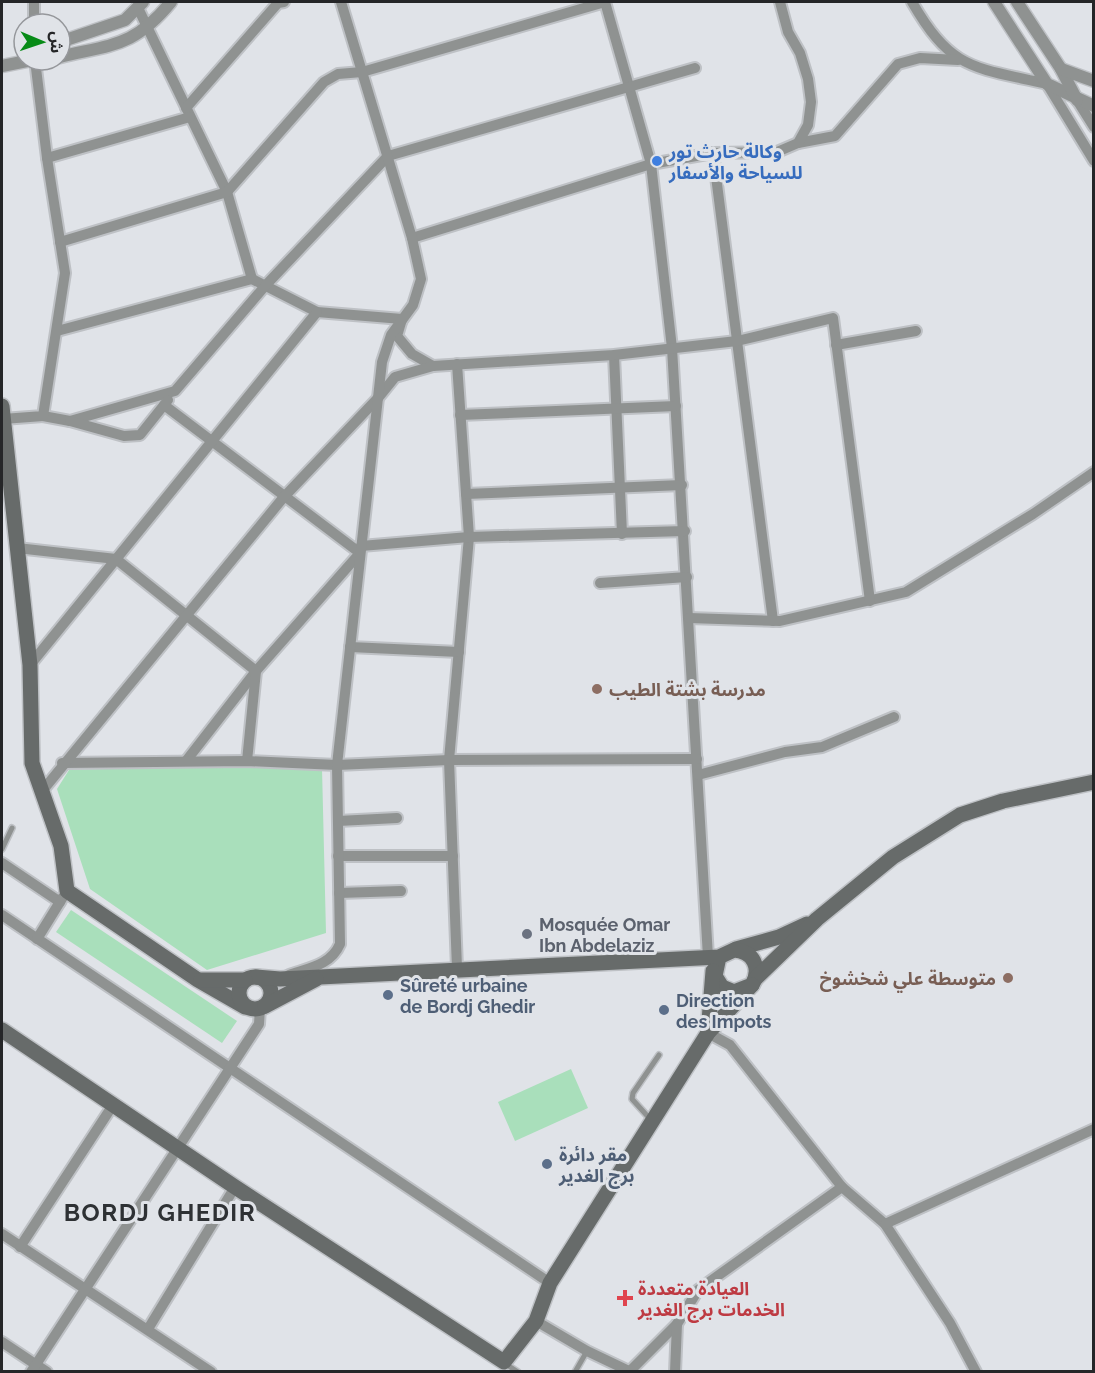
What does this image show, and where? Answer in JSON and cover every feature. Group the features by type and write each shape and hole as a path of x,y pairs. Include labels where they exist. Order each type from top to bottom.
{"main road":[{"path":"2,412 30,665 32,763 60,846 63,897 198,980 257,1007"},
{"path":"714,961 718,982 728,991 741,992 818,919 893,858 960,815 1003,801 1094,782"},
{"path":"198,980 216,982 250,978 280,979 457,968 714,961 734,950 748,948 779,937 818,919"},
{"path":"2,1030 501,1367 536,1321 550,1283 708,1033 753,982 754,961 746,952 734,950"},
{"path":"708,1033 713,1003 710,984 714,961"},
{"path":"257,1007 327,975"},
{"path":"250,978 269,986 271,997 257,1007"},
{"path":"250,978 238,993 257,1007"}],"street":[{"path":"72,54 128,41 147,29 171,2"},
{"path":"46,158 188,113 278,3 284,2"},
{"path":"280,979 335,956 340,944 337,765 382,362 392,335 413,305 421,279 412,238 341,2"},
{"path":"60,242 227,192 324,82 338,75 362,72 605,2 627,88 651,164 672,348 685,531 698,775 714,961"},
{"path":"780,2 788,32 800,53 808,80 811,102 808,125 798,143"},
{"path":"912,2 943,48 958,60 977,68 1047,84 1094,106"},
{"path":"994,2 1094,161"},
{"path":"1017,2 1061,69 1094,127"},
{"path":"72,38 124,20 141,5 147,29 227,192 252,279"},
{"path":"412,238 651,164 713,153 777,152 798,143 835,136 898,64 920,58 958,60"},
{"path":"2,412 43,416 124,435 140,435 265,286 388,156 695,69"},
{"path":"1061,69 1094,81"},
{"path":"35,72 46,158 65,273 43,416"},
{"path":"713,153 773,621"},
{"path":"57,331 252,279 317,312 402,319"},
{"path":"30,665 317,312"},
{"path":"43,790 62,763 283,498 395,377 433,366 614,355 737,341 833,318 870,601"},
{"path":"402,319 398,336 412,354 433,366"},
{"path":"836,345 916,331"},
{"path":"614,355 622,534"},
{"path":"457,364 469,537 449,760 457,968"},
{"path":"70,421 175,391"},
{"path":"164,405 283,498 360,549 469,537 685,531"},
{"path":"460,415 676,406"},
{"path":"689,618 773,621 906,592 1033,514 1094,472"},
{"path":"466,494 682,485"},
{"path":"17,548 116,559 256,671"},
{"path":"186,761 256,671 360,549"},
{"path":"600,583 687,577"},
{"path":"350,647 459,652"},
{"path":"247,761 256,671"},
{"path":"698,775 785,752 822,747 894,717"},
{"path":"62,763 247,761 337,765 449,760 697,759"},
{"path":"338,821 397,818"},
{"path":"338,856 453,856"},
{"path":"2,863 63,897 37,939"},
{"path":"339,893 401,891"},
{"path":"2,915 550,1283"},
{"path":"34,1368 259,1024 257,1007"},
{"path":"708,1033 730,1045 842,1187 885,1224 950,1323 975,1371"},
{"path":"20,1247 113,1105"},
{"path":"885,1224 1094,1129"},
{"path":"148,1329 235,1187"},
{"path":"536,1321 587,1351 630,1371 677,1324 698,1290 842,1187"},
{"path":"2,1234 211,1371"},
{"path":"675,1371 677,1324"},
{"path":"2,1342 34,1368 47,1371"}],"lane":[{"path":"2,849 12,828"},
{"path":"652,1121 632,1099 633,1093 659,1055"},
{"path":"575,1371 587,1351"},
{"path":"501,1367 518,1371"}],"green space":[{"path":"251,765 274,768 322,768 326,933 207,970 90,889 57,789 69,770"},
{"path":"71,910 237,1021 222,1043 56,932"},
{"path":"571,1069 588,1108 515,1141 498,1102"}],"place":[{"name":"وكالة حارث تور للسياحة والأسفار","path":"657,161"},
{"name":"مدرسة بشتة الطيب","path":"597,689"},
{"name":"Mosquée Omar Ibn Abdelaziz","path":"527,934"},
{"name":"متوسطة علي شخشوخ","path":"1008,978"},
{"name":"Sûreté urbaine de Bordj Ghedir","path":"388,995"},
{"name":"Direction des Impots","path":"664,1010"},
{"name":"مقر دائرة برج الغدير","path":"547,1164"},
{"name":"العيادة متعددة الخدمات برج الغدير","path":"625,1298"}],"district":[{"name":"BORDJ GHEDIR","path":"160,1212"}]}
